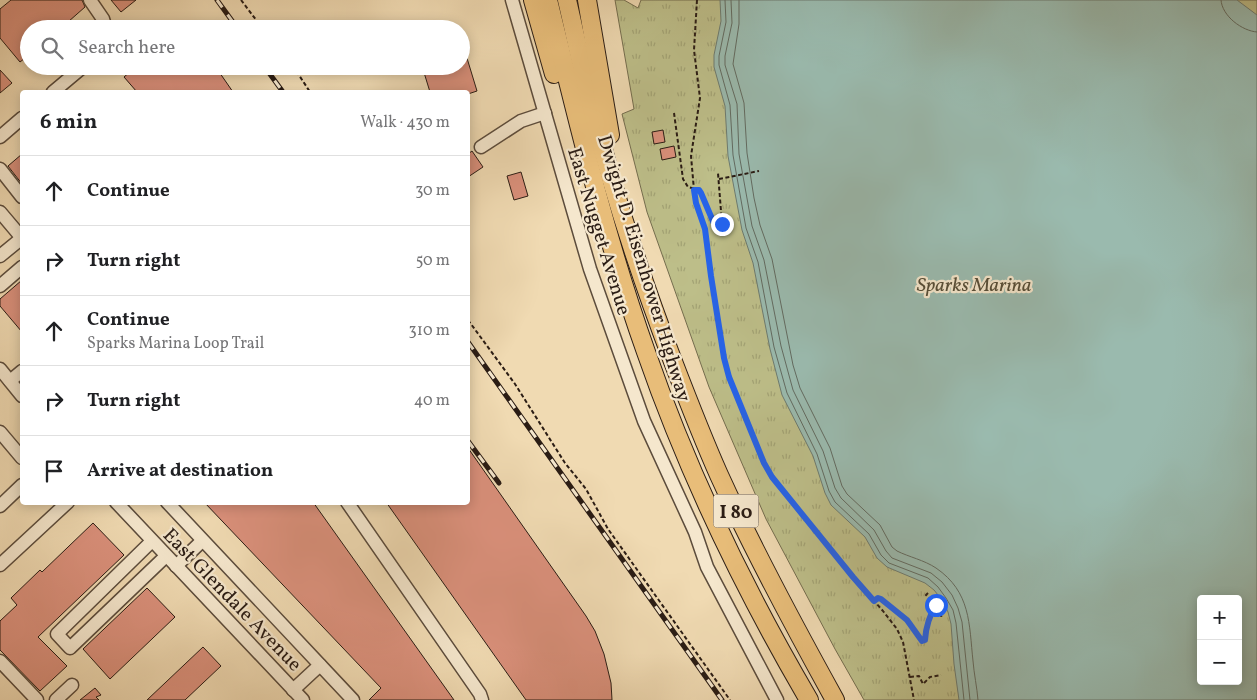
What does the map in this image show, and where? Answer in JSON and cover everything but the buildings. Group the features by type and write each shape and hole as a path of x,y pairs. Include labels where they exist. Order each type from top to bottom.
{"highway":[{"path":"533,0 622,301 645,352"},
{"name":"Dwight D. Eisenhower Highway","path":"548,0 585,150 645,352 702,493 752,599 809,700"},
{"name":"Dwight D. Eisenhower Highway","path":"567,0 591,104 626,227 655,314 693,414 719,474 797,633 834,700"},
{"path":"587,0 609,131 620,176 652,278 655,314"}],"street":[{"path":"90,0 104,20"},
{"name":"East Nugget Avenue","path":"512,0 590,269 644,421 695,532 707,568 777,700"},
{"path":"59,90 75,75"},
{"path":"481,147 521,121 545,113"},
{"path":"0,137 20,120"},
{"path":"0,169 20,194"},
{"path":"0,212 20,236"},
{"path":"0,256 20,240"},
{"path":"0,286 20,269"},
{"path":"0,369 20,394"},
{"path":"10,381 20,373"},
{"path":"0,432 20,456"},
{"path":"658,480 665,468"},
{"path":"0,506 20,487"},
{"path":"2,561 65,505"},
{"name":"East Glendale Avenue","path":"119,505 303,700"},
{"path":"170,505 353,700"},
{"path":"349,505 480,694 482,700"},
{"path":"152,541 57,634 70,648 166,556"},
{"path":"176,566 202,541"},
{"path":"127,565 142,580"},
{"path":"0,661 37,700"},
{"path":"293,690 320,665"},
{"path":"56,700 72,684"}],"path":[{"path":"241,0 256,20"},
{"path":"697,0 694,50 700,98 691,156 696,203 705,229 724,358 729,377 764,463 772,477 897,629 903,642 914,700"},
{"path":"299,75 309,90"},
{"path":"674,113 683,179 688,187 699,190 715,226 722,224 718,173"},
{"path":"719,179 759,171"},
{"path":"470,323 515,384 565,463 586,489 608,528 730,700"},
{"path":"928,593 926,595 936,605 942,616 944,615"},
{"path":"874,601 878,598 881,599 907,620 922,641 925,640 926,626 930,614 936,605"},
{"path":"910,677 919,676 923,684 930,677 941,675"}],"green space":[{"name":"Sparks Marina","path":"615,0 624,0 638,8 641,0 1257,0 1257,700 864,700 766,519 709,387 647,212 622,114 634,109"}],"water":[{"name":"Sparks Marina","path":"720,0 1237,0 1257,15 1257,700 959,700 951,624 942,600 925,583 887,567 877,558 865,537 831,505 813,456 782,395 770,349 753,263 742,230 728,156 725,106 714,67 714,55 721,21"}],"railway":[{"path":"217,0 231,20"},
{"path":"271,75 282,90"},
{"path":"470,345 722,700"},
{"path":"470,444 499,483"}],"route":[{"path":"722,224 715,226 701,193 699,190 694,190 696,203 705,229 724,358 729,377 764,463 772,477 874,601 878,598 881,599 907,620 922,641 925,640 926,626 930,614 936,605"}]}
